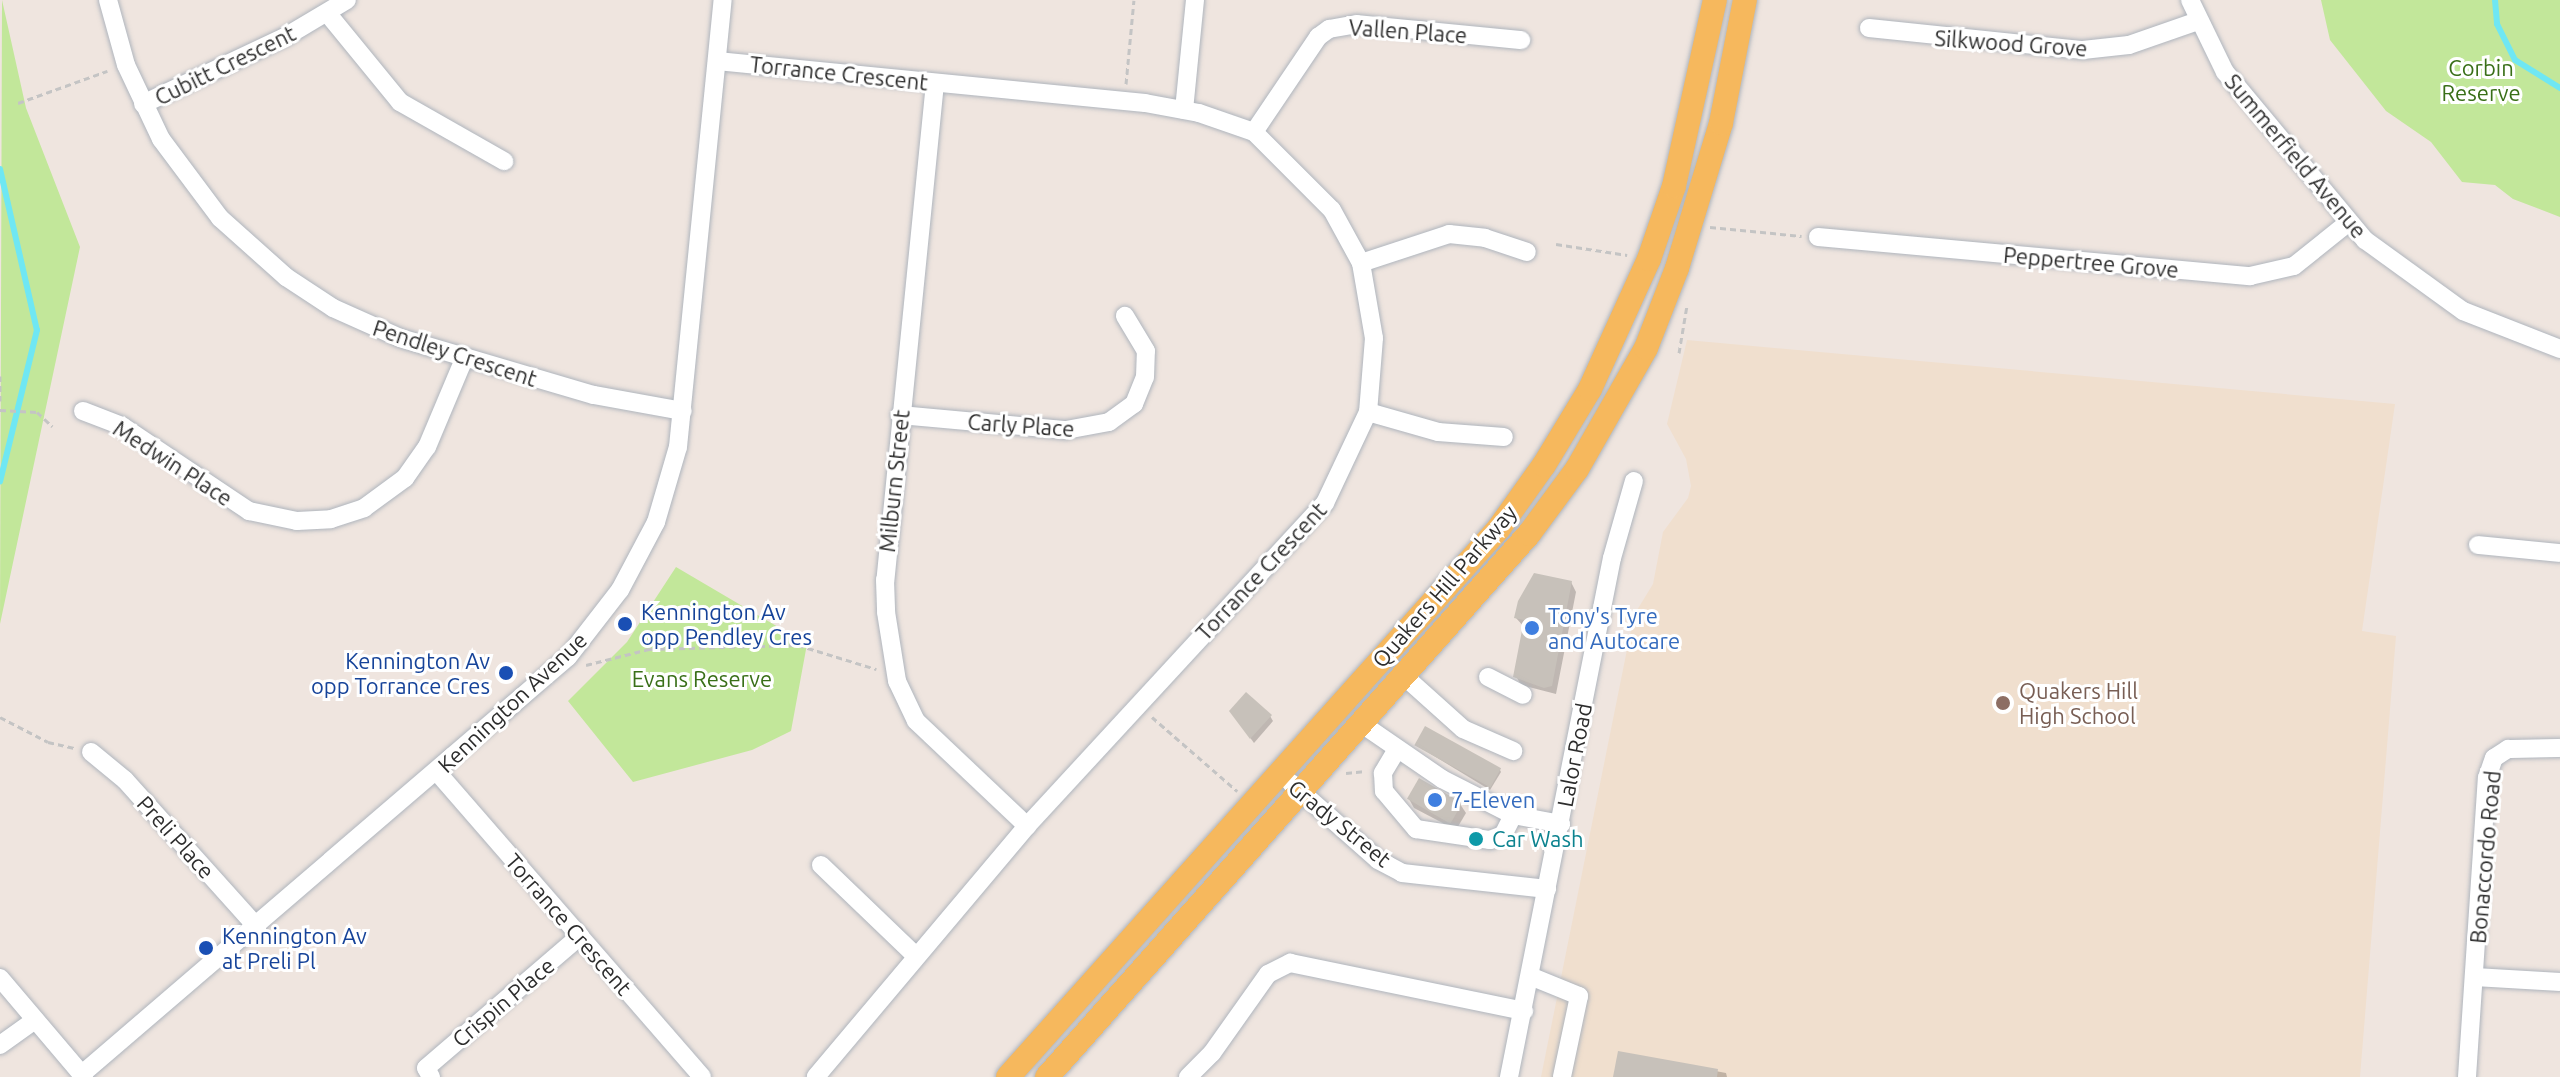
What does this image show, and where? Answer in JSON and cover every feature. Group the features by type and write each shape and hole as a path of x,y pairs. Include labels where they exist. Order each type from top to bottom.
{"main road":[{"name":"Quakers Hill Parkway","path":"1008,1077 1499,528 1590,389 1649,259 1674,186 1715,0"},
{"name":"Quakers Hill Parkway","path":"1047,1077 1529,534 1577,469 1646,348 1704,188 1745,0"}],"street":[{"name":"Pendley Crescent","path":"108,0 126,65 143,104 203,198 286,277 370,326 464,359 594,395 683,411"},
{"name":"Cubitt Crescent","path":"143,104 328,14 347,0"},
{"name":"Kennington Avenue","path":"83,1076 568,657 620,590 656,522 672,473 683,411 723,0"},
{"path":"1184,110 1195,0"},
{"name":"Summerfield Avenue","path":"2190,0 2198,21 2234,84 2349,222 2378,251 2450,304 2560,349"},
{"path":"328,14 400,102 504,161"},
{"name":"Silkwood Grove","path":"1869,28 2083,50 2129,45 2198,21"},
{"name":"Vallen Place","path":"1254,132 1318,37 1338,26 1521,40"},
{"name":"Torrance Crescent","path":"717,61 1184,110 1254,132 1332,210 1361,263 1374,338 1368,412 1325,503 1027,826 915,955 816,1077"},
{"name":"Milburn Street","path":"935,83 885,580 897,681 930,738 1027,826"},
{"name":"Peppertree Grove","path":"1818,237 2250,276 2294,266 2349,222"},
{"path":"1361,263 1449,234 1485,238 1527,252"},
{"name":"Carly Place","path":"900,415 1066,430 1109,422 1134,404 1145,377 1146,351 1125,316"},
{"name":"Medwin Place","path":"83,411 122,426 239,507 279,519 331,519 364,508 405,478 427,447 464,359"},
{"path":"1368,412 1438,432 1504,437"},
{"name":"Lalor Road","path":"1509,1077 1612,558 1634,481"},
{"path":"2478,545 2560,553"},
{"path":"1404,676 1463,729 1513,751"},
{"path":"1488,677 1523,695"},
{"path":"1362,724 1396,751 1513,815 1561,824"},
{"name":"Bonaccordo Road","path":"2467,1077 2487,778 2494,758 2508,749 2560,748"},
{"path":"1396,751 1385,769 1386,796 1416,829 1490,840 1503,835 1513,815"},
{"name":"Preli Place","path":"91,752 125,780 257,927"},
{"name":"Torrance Crescent","path":"437,772 702,1077"},
{"name":"Grady Street","path":"1278,772 1378,860 1402,873 1547,889"},
{"path":"821,865 915,955"},
{"name":"Crispin Place","path":"429,1072 580,936"},
{"path":"1188,1077 1212,1053 1268,974 1290,963 1524,1011"},
{"path":"1530,976 1579,996 1562,1077"},
{"path":"2475,977 2560,982"},
{"path":"0,978 83,1076"},
{"path":"0,1045 35,1020"}],"path":[{"path":"1126,82 1134,0"},
{"path":"18,103 126,65"},
{"path":"1710,227 1818,237"},
{"path":"1556,244 1631,256"},
{"path":"0,376 0,401"},
{"path":"0,410 37,412 52,426"},
{"path":"568,657 588,666 649,649 798,645 875,668 897,681"},
{"path":"1137,704 1238,792"},
{"path":"0,717 48,742 91,752"},
{"path":"1335,784 1344,773 1385,769"}],"shaded area":[{"name":"Quakers Hill High School","path":"1687,340 2395,404 2362,631 2396,636 2360,1077 1541,1077 1634,615 1653,584 1663,532 1688,498 1691,486 1686,459 1667,424"}],"green space":[{"path":"2,0 26,108 80,247 0,624"},
{"name":"Corbin Reserve","path":"2321,0 2560,0 2560,217 2513,199 2495,185 2462,182 2431,142 2386,111 2330,40"},
{"name":"Evans Reserve","path":"676,567 807,644 791,731 752,750 633,782 568,701 627,642"}],"building":[{"path":"1534,573 1572,581 1552,686 1544,688 1513,677 1524,620 1514,618 1518,601"},
{"path":"1246,692 1272,715 1250,739 1229,711"},
{"path":"1425,726 1501,768 1490,787 1414,745"},
{"name":"7-Eleven","path":"1419,778 1462,803 1450,824 1407,799"},
{"path":"1618,1051 1718,1069 1717,1077 1613,1077"}],"waterway":[{"path":"2495,0 2497,24 2515,60 2560,88"},
{"path":"0,169 37,330 0,482"}],"place":[{"name":"Kennington Av opp Pendley Cres","path":"625,624"},
{"name":"Tony's Tyre and Autocare","path":"1532,628"},
{"name":"Kennington Av opp Torrance Cres","path":"506,673"},
{"name":"Quakers Hill High School","path":"2003,703"},
{"name":"7-Eleven","path":"1435,800"},
{"name":"Car Wash","path":"1476,839"},
{"name":"Kennington Av at Preli Pl","path":"206,948"}]}
